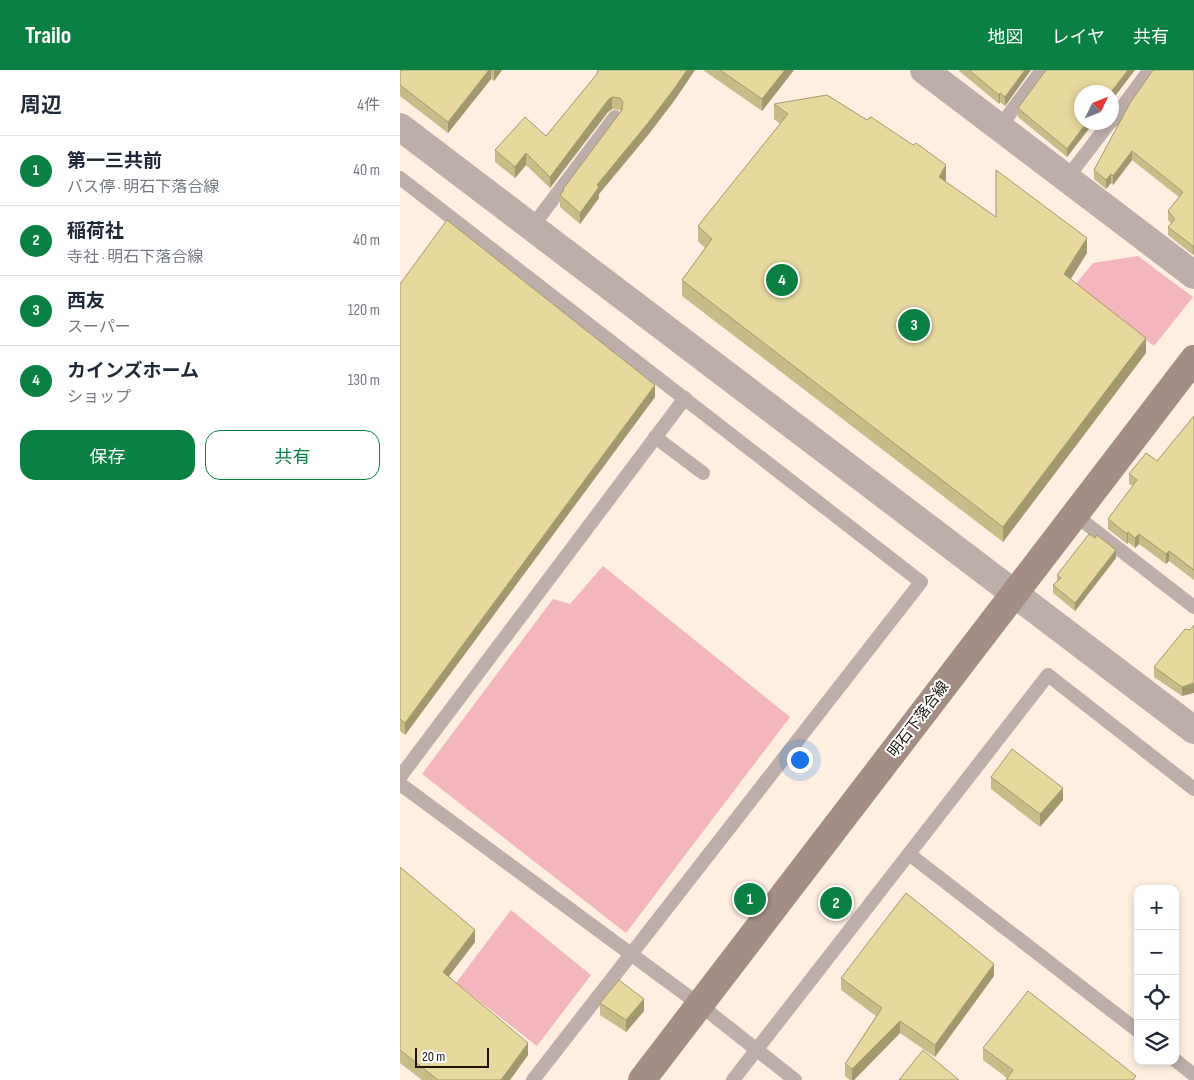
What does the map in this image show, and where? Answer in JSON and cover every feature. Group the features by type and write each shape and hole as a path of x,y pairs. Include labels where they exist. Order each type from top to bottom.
{"main road":[{"name":"明石下落合線","path":"642,1080 1194,359"}],"street":[{"path":"924,70 1194,275"},
{"path":"400,127 1014,593 1191,722"}],"lane":[{"path":"999,128 1039,74 1024,70"},
{"path":"1119,111 1146,75"},
{"path":"532,227 615,118"},
{"path":"1067,178 1105,130"},
{"path":"400,178 921,582 533,1080"},
{"path":"400,777 684,398"},
{"path":"655,437 703,473"},
{"path":"1075,515 1194,607"},
{"path":"734,1080 1048,674 1194,789"},
{"path":"400,784 700,1005 795,1080"},
{"path":"909,854 1134,1028"},
{"path":"1179,1064 1192,1075"}],"shaded area":[{"path":"1138,256 1193,297 1154,346 1074,286 1093,263"},
{"path":"603,566 790,717 626,933 422,774 553,599 570,604"},
{"path":"511,910 591,975 537,1046 456,983"}],"building":[{"path":"400,70 489,70 448,122 400,85"},
{"path":"598,70 687,70 648,123 597,185 599,187 580,213 560,195 622,110 623,102 620,98 612,97 608,100 550,177 526,153 515,167 495,150 525,117 546,136 597,74"},
{"path":"720,70 785,70 762,99"},
{"path":"969,70 1025,70 1005,97 1000,93 999,95"},
{"path":"1046,70 1128,70 1116,85 1074,85 1074,130 1081,130 1067,149 1018,108"},
{"path":"1153,70 1194,70 1193,246 1168,227 1175,219 1168,211 1183,192 1132,151 1113,176 1111,174 1106,180 1094,170 1115,130 1119,130 1119,123 1130,103"},
{"path":"827,95 867,120 871,117 913,145 916,143 946,165 939,177 996,217 996,170 1087,238 1064,274 1146,338 1003,527 682,280 712,239 698,226 788,114 774,104"},
{"path":"447,220 655,385 405,723 400,719 400,284"},
{"path":"1194,416 1194,570 1169,551 1166,554 1139,534 1135,538 1128,532 1127,534 1108,519 1137,480 1129,474 1146,453 1157,461"},
{"path":"1089,534 1095,538 1097,535 1116,550 1075,603 1053,585 1061,578 1057,575"},
{"path":"1194,625 1194,683 1182,687 1154,667 1185,629 1190,630"},
{"path":"1012,749 1063,788 1040,814 991,777"},
{"path":"400,867 475,930 443,972 528,1043 501,1080 438,1080 400,1050"},
{"path":"906,893 994,964 935,1045 900,1021 852,1069 845,1064 882,1008 841,978"},
{"path":"619,980 644,999 626,1020 600,1003"},
{"path":"1028,991 1136,1076 1133,1080 1006,1080 1013,1070 983,1048"},
{"path":"923,1050 959,1080 899,1080"}],"place":[{"name":"カインズホーム","path":"782,280"},
{"name":"西友","path":"914,325"},
{"name":"第一三共前","path":"750,899"},
{"name":"稲荷社","path":"836,903"}]}
